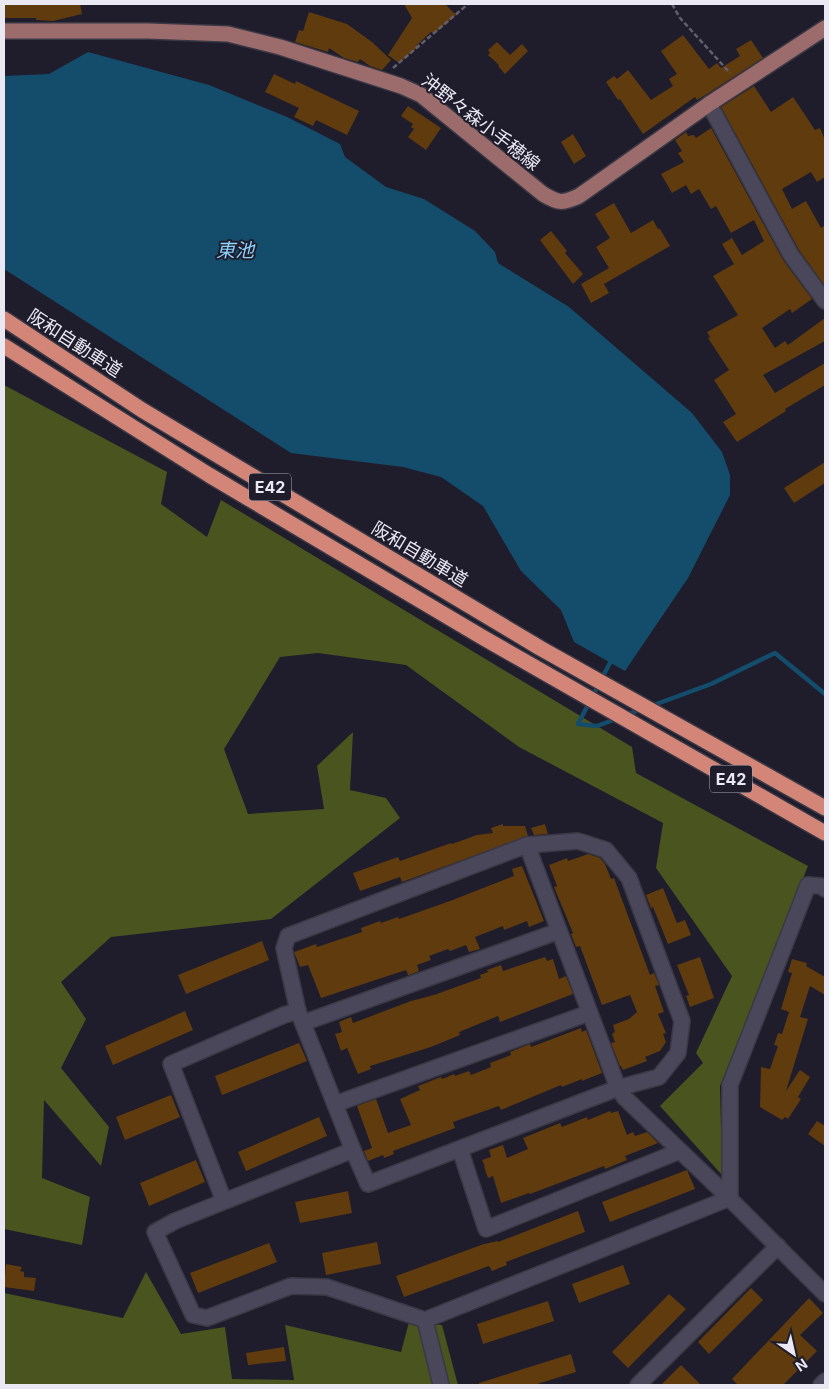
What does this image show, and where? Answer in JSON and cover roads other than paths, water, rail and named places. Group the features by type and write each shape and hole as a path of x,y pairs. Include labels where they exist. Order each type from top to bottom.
{"highway":[{"name":"阪和自動車道","path":"4,319 142,410 540,648 825,808"},
{"name":"E42","path":"4,346 209,475 528,663 825,832"}],"main road":[{"name":"沖野々森小手穂線","path":"4,31 148,31 228,34 280,47 401,86 421,95 543,194 554,201 565,202 579,196 709,104 825,28"}],"street":[{"path":"709,104 791,255 825,301"},
{"path":"578,841 606,850 629,878 682,1021 678,1054 658,1077 618,1088 368,1184 301,1017 284,948 288,936 527,845 578,841"},
{"path":"527,845 618,1088 625,1098 730,1198 825,1294"},
{"path":"730,1198 730,1085 808,885 825,888"},
{"path":"224,1201 172,1064 284,1015 301,1017 559,931"},
{"path":"335,1104 590,1013"},
{"path":"460,1149 486,1230 680,1151"},
{"path":"353,1150 175,1221 155,1232 193,1315 206,1318 291,1286 327,1287 425,1320 730,1198"},
{"path":"638,1385 778,1246"},
{"path":"425,1320 440,1385"},
{"path":"821,1385 825,1381"}],"water":[{"name":"東池","path":"88,52 209,85 287,117 340,144 345,157 386,187 424,199 475,231 495,252 498,263 569,307 692,413 722,452 730,475 730,495 688,578 625,671 574,642 561,610 521,571 483,506 441,477 403,467 291,453 4,269 4,76 49,74"}],"waterway":[{"path":"651,706 711,684 775,653 825,694"},
{"path":"612,659 578,724 597,726 616,719"},
{"path":"626,715 642,709"}]}
